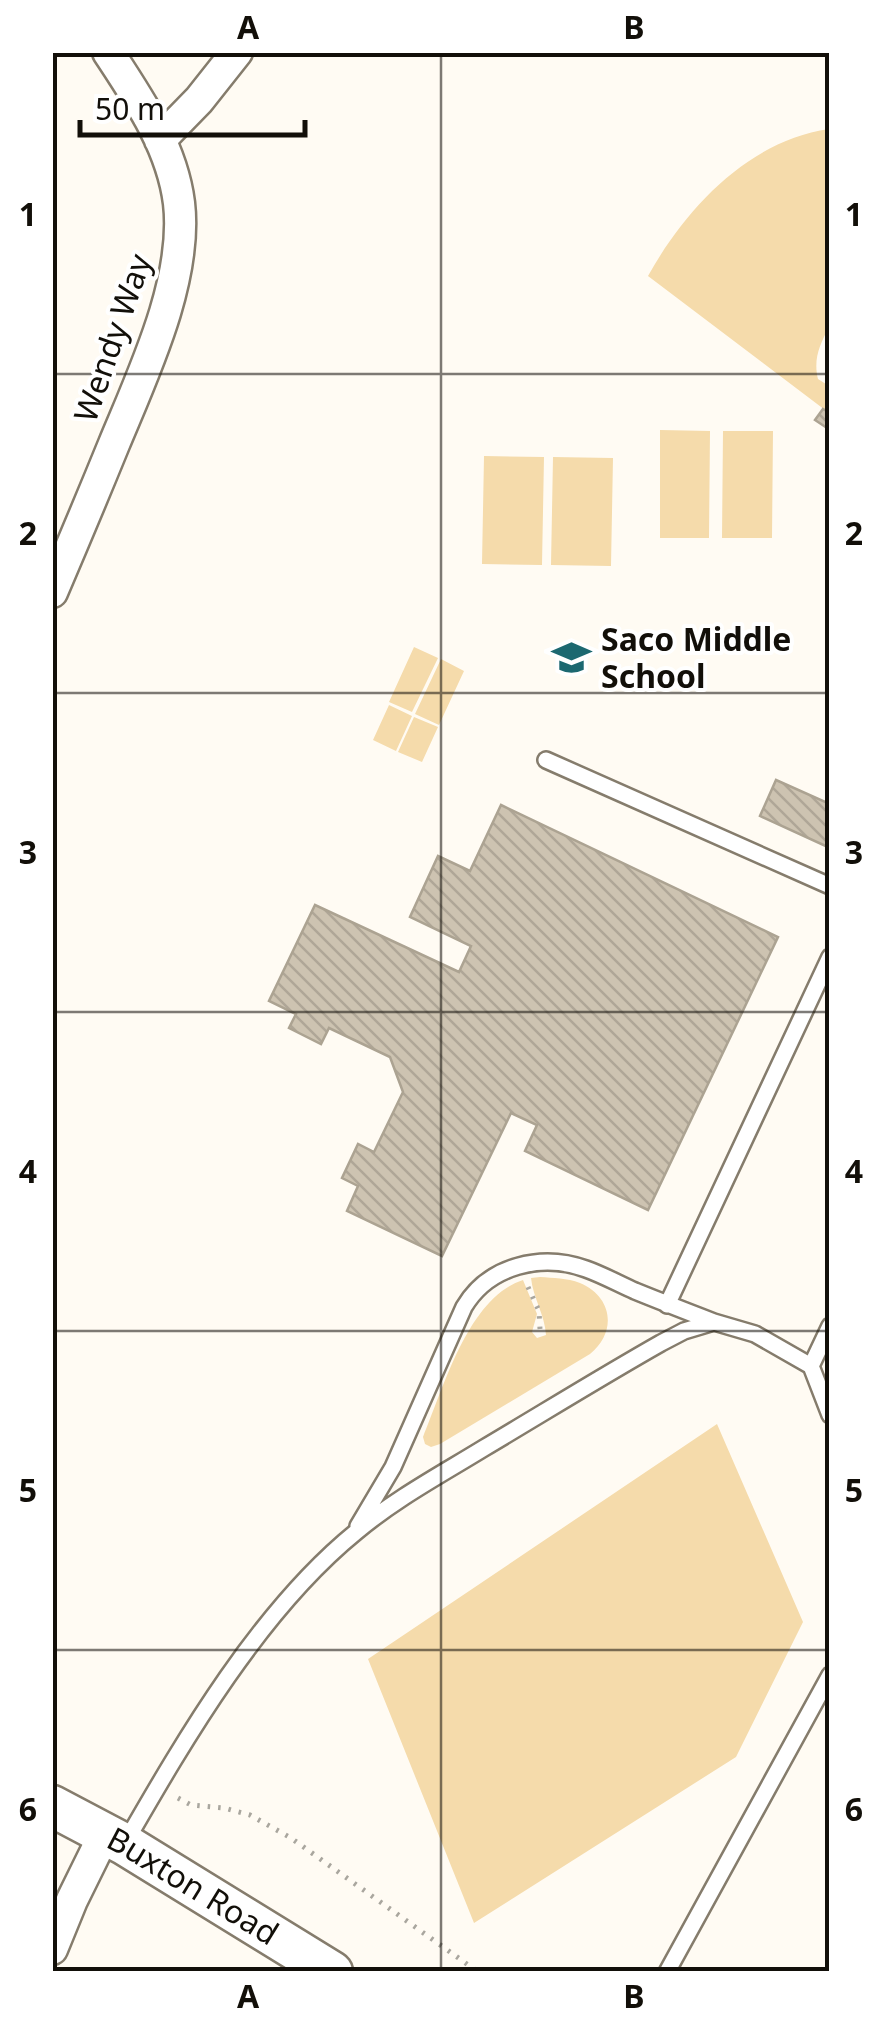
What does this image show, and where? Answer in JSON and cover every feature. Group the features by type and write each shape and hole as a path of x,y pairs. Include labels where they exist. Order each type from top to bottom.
{"main road":[{"name":"Buxton Road","path":"52,1806 332,1972"}],"street":[{"name":"Wendy Way","path":"52,592 136,390 158,330 178,256 179,202 169,159 108,52"},
{"path":"160,140 199,100 237,52"},
{"path":"52,1949 72,1900 114,1840"}],"lane":[{"path":"546,760 830,886"},
{"path":"667,1305 830,958"},
{"path":"354,1533 392,1467 468,1300 488,1281 524,1264 551,1261 576,1266 667,1305 755,1334 810,1366 830,1416"},
{"path":"114,1840 157,1787 227,1678 321,1563 354,1533 407,1494 611,1372 684,1331 714,1322"},
{"path":"810,1366 830,1326"},
{"path":"668,1972 830,1675"}],"path":[{"path":"524,1264 540,1328"},
{"path":"157,1787 191,1805 250,1815 291,1838 478,1972"}],"shaded area":[{"path":"829,129 829,327 816,365 818,379 829,386 829,413 648,276 681,226 722,182 772,147"},
{"path":"660,430 710,431 709,538 660,538"},
{"path":"723,431 773,431 772,538 722,538"},
{"path":"484,456 544,457 542,565 482,564"},
{"path":"553,457 613,458 611,566 551,565"},
{"path":"414,647 438,658 412,712 389,702"},
{"path":"441,659 464,671 439,725 415,714"},
{"path":"389,705 412,716 396,751 373,740"},
{"path":"414,717 438,727 422,762 398,752"},
{"path":"531,1278 575,1281 599,1297 608,1316 599,1345 440,1444 425,1444 423,1437 449,1370 487,1305 523,1280 537,1314 532,1332 537,1338 546,1335"},
{"path":"717,1424 803,1622 736,1757 474,1923 368,1659"}],"building":[{"path":"823,409 830,413 830,430 815,420"},
{"path":"776,780 830,804 830,848 760,816"},
{"path":"501,805 778,937 648,1210 525,1151 537,1125 511,1113 442,1256 347,1211 358,1186 342,1178 358,1144 374,1152 403,1092 390,1057 329,1028 321,1044 289,1028 296,1014 269,1001 315,905 459,972 471,946 410,917 438,856 470,871"}],"place":[{"name":"Saco Middle School","path":"571,658"}]}
